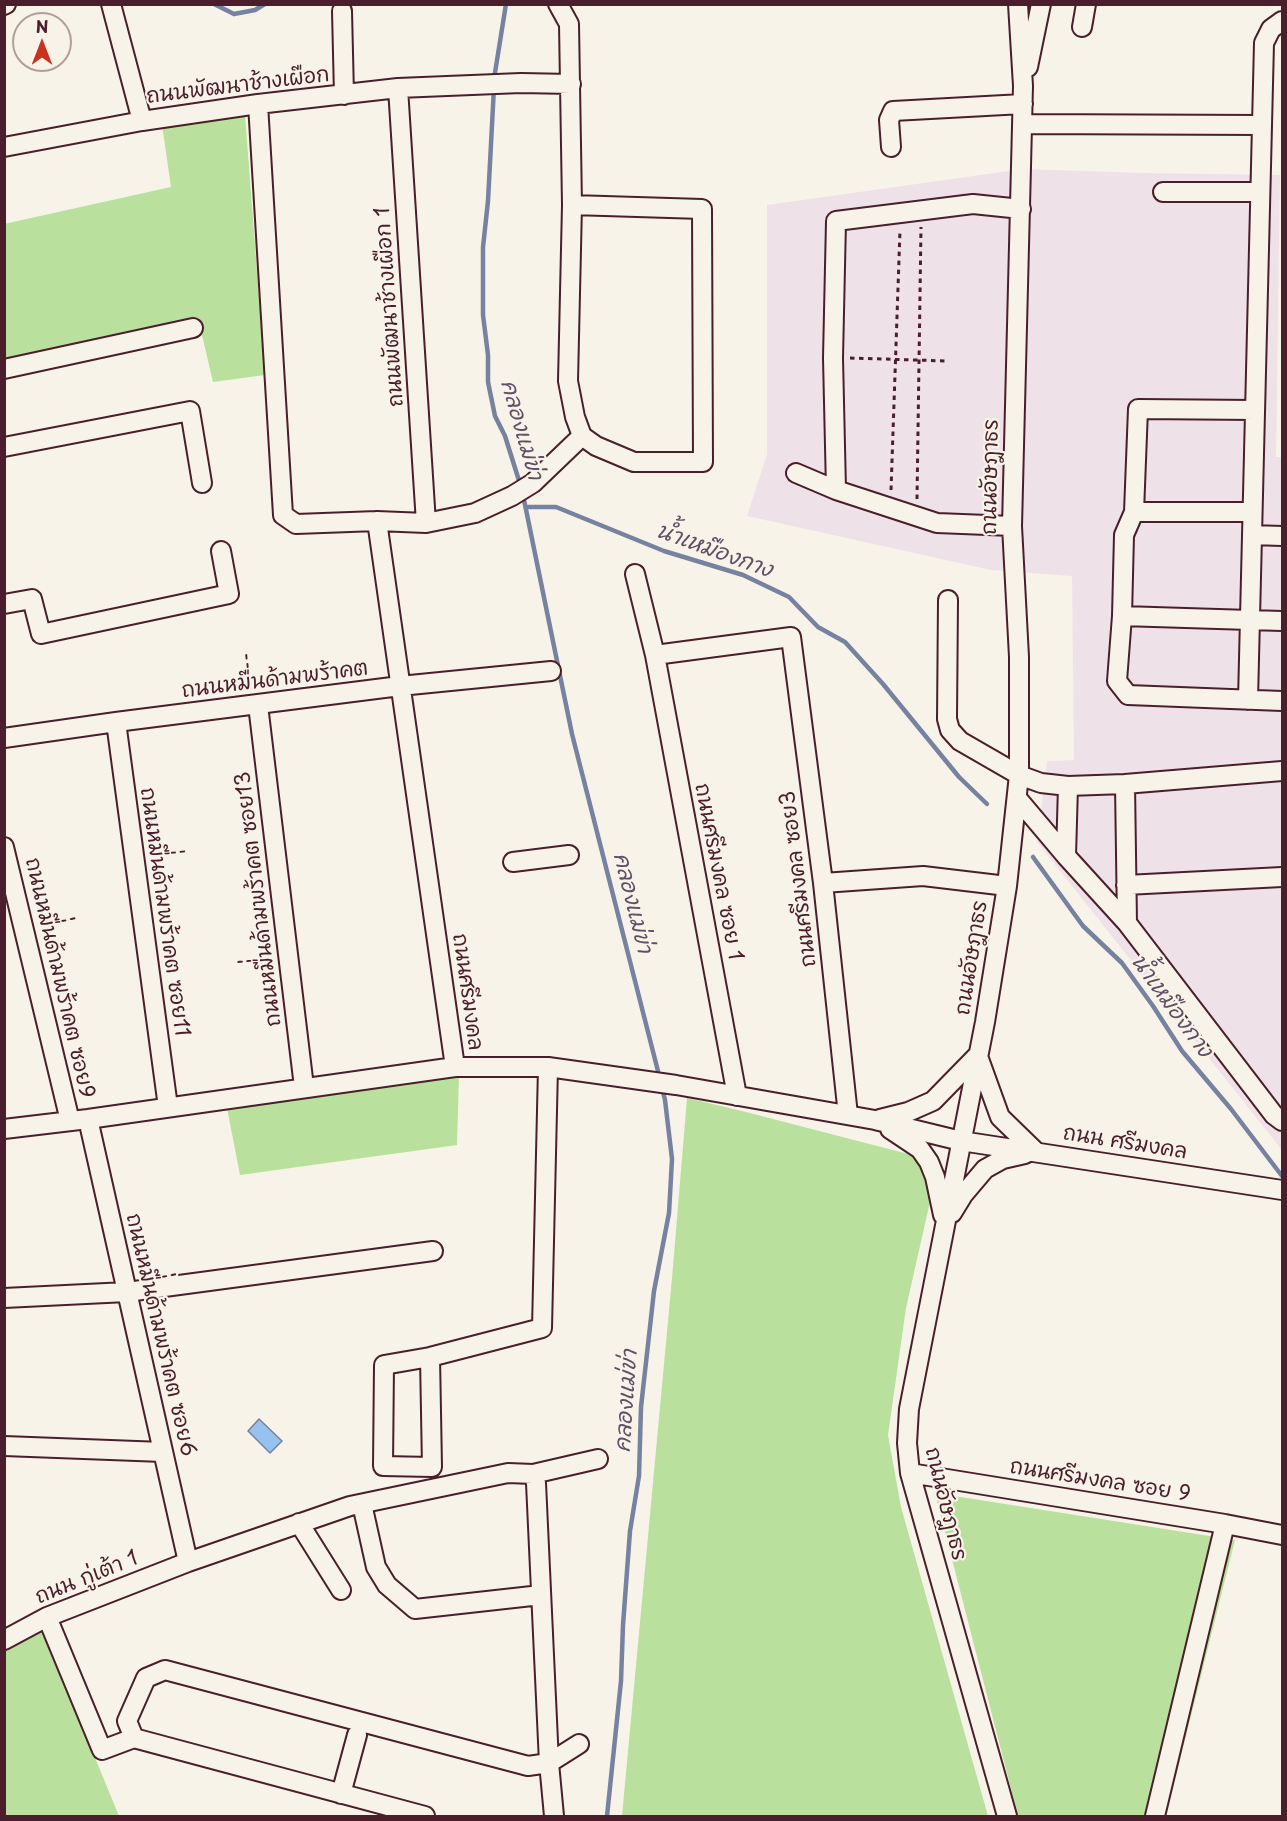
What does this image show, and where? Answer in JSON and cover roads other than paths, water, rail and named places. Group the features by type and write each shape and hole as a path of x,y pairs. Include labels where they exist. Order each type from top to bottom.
{"street":[{"path":"111,4 142,121"},
{"path":"558,4 568,24 571,84 572,205 568,381 575,417 582,436 596,446 634,462 704,462 702,209 572,205"},
{"name":"ถนนอัษฎาธร","path":"1007,1816 910,1473 907,1443 909,1409 985,1022 1007,886 1019,775 1019,657 1012,526 1023,124 1018,4"},
{"name":"ถนนอัษฎาธร","path":"1023,95 1041,4"},
{"path":"1083,27 1086,4"},
{"path":"342,11 344,94"},
{"path":"1248,700 1264,43 1271,29 1282,21"},
{"name":"ถนนพัฒนาช้างเผือก","path":"4,147 142,121 344,94 398,88 479,84 571,84"},
{"name":"ถนนพัฒนาช้างเผือก 1","path":"398,88 426,523"},
{"path":"891,147 889,120 893,111 1023,95"},
{"path":"258,104 283,515 296,524 377,521 426,523 475,513 512,496 532,483 582,436"},
{"path":"1023,124 1261,125"},
{"path":"1163,192 1260,192"},
{"path":"836,490 833,358 836,221 973,204 1021,209"},
{"path":"4,369 193,328"},
{"path":"1255,410 1138,408 1134,512 1124,535 1122,616 1117,681 1128,695 1282,701"},
{"path":"4,447 190,411 202,483"},
{"path":"796,473 836,490 937,523 1012,526"},
{"path":"1134,512 1252,512"},
{"name":"ถนนศรีมงคล","path":"377,521 455,1067 548,1067 676,1085 876,1120 961,1141"},
{"path":"1252,535 1282,536"},
{"path":"4,604 32,599 41,634 229,594 221,551"},
{"name":"ถนนศรีมงคล ซอย 1","path":"635,574 655,655 737,1096"},
{"path":"948,600 946,719 950,730 960,741 1019,775 1041,783 1068,786 1125,784 1282,771"},
{"path":"1122,616 1282,621"},
{"name":"ถนนศรีมงคล ซอย3","path":"655,655 791,637 823,883 848,1115"},
{"name":"ถนนหมื่่นด้ามพร้าคต","path":"4,738 400,686 551,672"},
{"name":"ถนนหมื่่นด้ามพร้าคต ซอย13","path":"258,705 304,1088"},
{"name":"ถนนหมื่่นด้ามพร้าคต ซอย11","path":"116,722 168,1107"},
{"path":"1125,784 1127,923"},
{"path":"1066,856 1068,786"},
{"path":"1017,798 1127,923 1274,1114 1282,1121"},
{"name":"ถนนหมื่่นด้ามพร้าคต ซอย9","path":"4,847 79,1120"},
{"path":"513,862 569,855"},
{"path":"823,883 923,876 1007,886"},
{"path":"1126,885 1282,877"},
{"path":"876,1120 908,1112 933,1101 978,1055 1000,1117 1036,1152"},
{"path":"4,1129 455,1067"},
{"path":"430,1357 432,1467 383,1466 384,1365 430,1357 542,1328 548,1067"},
{"name":"ถนนหมื่่นด้ามพร้าคต ซอย6","path":"79,1120 127,1292 188,1562"},
{"path":"876,1120 920,1149 929,1162 935,1177 945,1224"},
{"name":"ถนน ศรีมงคล","path":"961,1141 1282,1190"},
{"path":"945,1224 963,1194 985,1169 1003,1159 1036,1152"},
{"path":"4,1298 127,1292 433,1251"},
{"path":"4,1446 164,1452"},
{"name":"ถนน กู่เต้า 1","path":"4,1640 47,1617 188,1562 299,1523 362,1504 508,1473 533,1474 598,1459"},
{"name":"ถนนศรีมงคล ซอย 9","path":"910,1473 1282,1535"},
{"path":"533,1474 536,1483 549,1763 554,1816"},
{"path":"362,1504 376,1567 387,1585 415,1609 541,1595"},
{"path":"299,1523 341,1590"},
{"path":"1155,1816 1225,1524"},
{"path":"47,1617 102,1750 134,1738 425,1816"},
{"path":"134,1738 127,1721 146,1678 165,1670 528,1766 549,1763 579,1744"},
{"path":"341,1794 357,1735"}],"water":[{"path":"259,1419 282,1441 270,1453 248,1431"}],"waterway":[{"name":"คลองแม่ข่า","path":"214,4 234,14 255,10 265,4"},
{"name":"คลองแม่ข่า","path":"494,79 506,4"},
{"name":"คลองแม่ข่า","path":"494,87 488,201 483,247 483,315 488,355 488,382 495,416 505,436 521,487"},
{"name":"คลองแม่ข่า","path":"523,495 572,734 660,1079"},
{"name":"น้ำเหมืองกาง","path":"526,507 556,507 664,551 743,575 789,597 818,627 845,642 883,684 959,777 987,804"},
{"name":"น้ำเหมืองกาง","path":"1033,857 1083,926 1122,963 1182,1051 1231,1109 1282,1176"},
{"name":"คลองแม่ข่า","path":"607,1816 621,1681 630,1531 639,1476 641,1407 654,1291 669,1213 672,1159 662,1088"}]}
